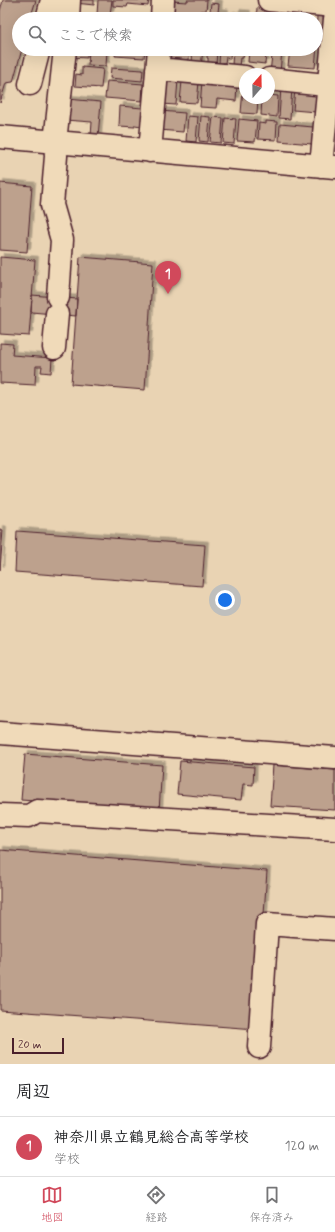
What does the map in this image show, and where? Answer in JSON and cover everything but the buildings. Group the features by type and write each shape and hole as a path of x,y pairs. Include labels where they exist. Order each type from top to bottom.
{"street":[{"path":"49,12 52,0"},
{"path":"68,12 69,0"},
{"path":"162,12 163,0"},
{"path":"269,0 335,6"},
{"path":"0,137 328,167 335,19"},
{"path":"30,84 37,56"},
{"path":"54,348 62,240 52,205 56,142 64,56"},
{"path":"150,151 158,59 239,76"},
{"path":"275,81 332,86"},
{"path":"0,733 335,758"},
{"path":"0,815 29,816 38,810 335,829"},
{"path":"259,1047 267,924 335,929"}],"place":[{"name":"神奈川県立鶴見総合高等学校","path":"168,294"}]}
